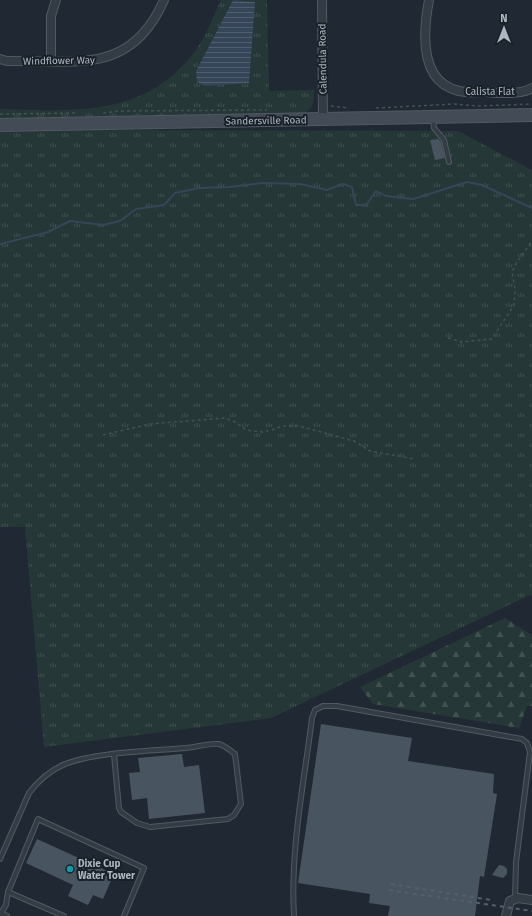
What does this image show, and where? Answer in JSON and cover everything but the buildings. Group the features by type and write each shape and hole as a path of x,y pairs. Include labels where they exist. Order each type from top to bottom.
{"street":[{"path":"51,60 51,16 56,0"},
{"name":"Windflower Way","path":"0,59 7,61 94,60 118,52 142,36 156,18 164,0"},
{"name":"Calendula Road","path":"322,0 323,119"},
{"name":"Calista Flat","path":"429,0 425,28 426,52 431,70 439,80 460,91 502,93 528,90 532,88"},
{"name":"Sandersville Road","path":"0,125 532,115"},
{"path":"507,912 510,901 515,898 532,900"}],"lane":[{"path":"432,116 434,128 444,140 449,162"},
{"path":"294,916 292,892 295,856 312,718 315,710 323,706 337,706 514,737 522,739 527,743 530,752 516,862 515,898"},
{"path":"0,859 29,793 41,780 64,764 81,759 114,755 220,744 235,754 241,804 234,815 228,819 150,827 137,823 121,812 119,808 114,755"},
{"path":"7,916 1,914 6,905 8,892 38,819 144,868 124,916"},
{"path":"8,892 64,916"}],"path":[{"path":"370,108 455,104 479,106 532,104"},
{"path":"323,106 351,109"},
{"path":"97,114 119,111 273,111"},
{"path":"0,114 80,113"},
{"path":"448,338 462,342 492,339 514,305 515,290 512,272 517,262 532,241"},
{"path":"103,435 150,424 225,418 246,430 262,432 283,426 299,426 354,440 370,451 414,459"}],"green space":[{"path":"221,0 233,0 196,71 255,2 237,0 267,0 269,91 314,90 313,102 309,111 301,114 0,119 0,109 85,109 111,105 136,98 159,86 180,68 200,44"},
{"path":"0,131 458,131 532,170 532,596 530,595 271,718 44,747 25,527 0,527"},
{"path":"505,618 532,635 532,706 527,706 519,728 373,704 360,687"}],"water":[{"path":"233,0 255,2 249,83 205,86 197,82 196,71"}],"waterway":[{"path":"0,244 48,232 70,221 103,225 120,221 136,209 164,205 175,193 199,188 229,187 262,183 300,184 327,190 343,184 352,187 356,205 366,205 376,191 386,196 413,199 467,182 482,185 532,208"}],"railway":[{"path":"391,884 491,900"},
{"path":"389,890 532,911"}],"place":[{"name":"Dixie Cup Water Tower","path":"70,869"}]}
